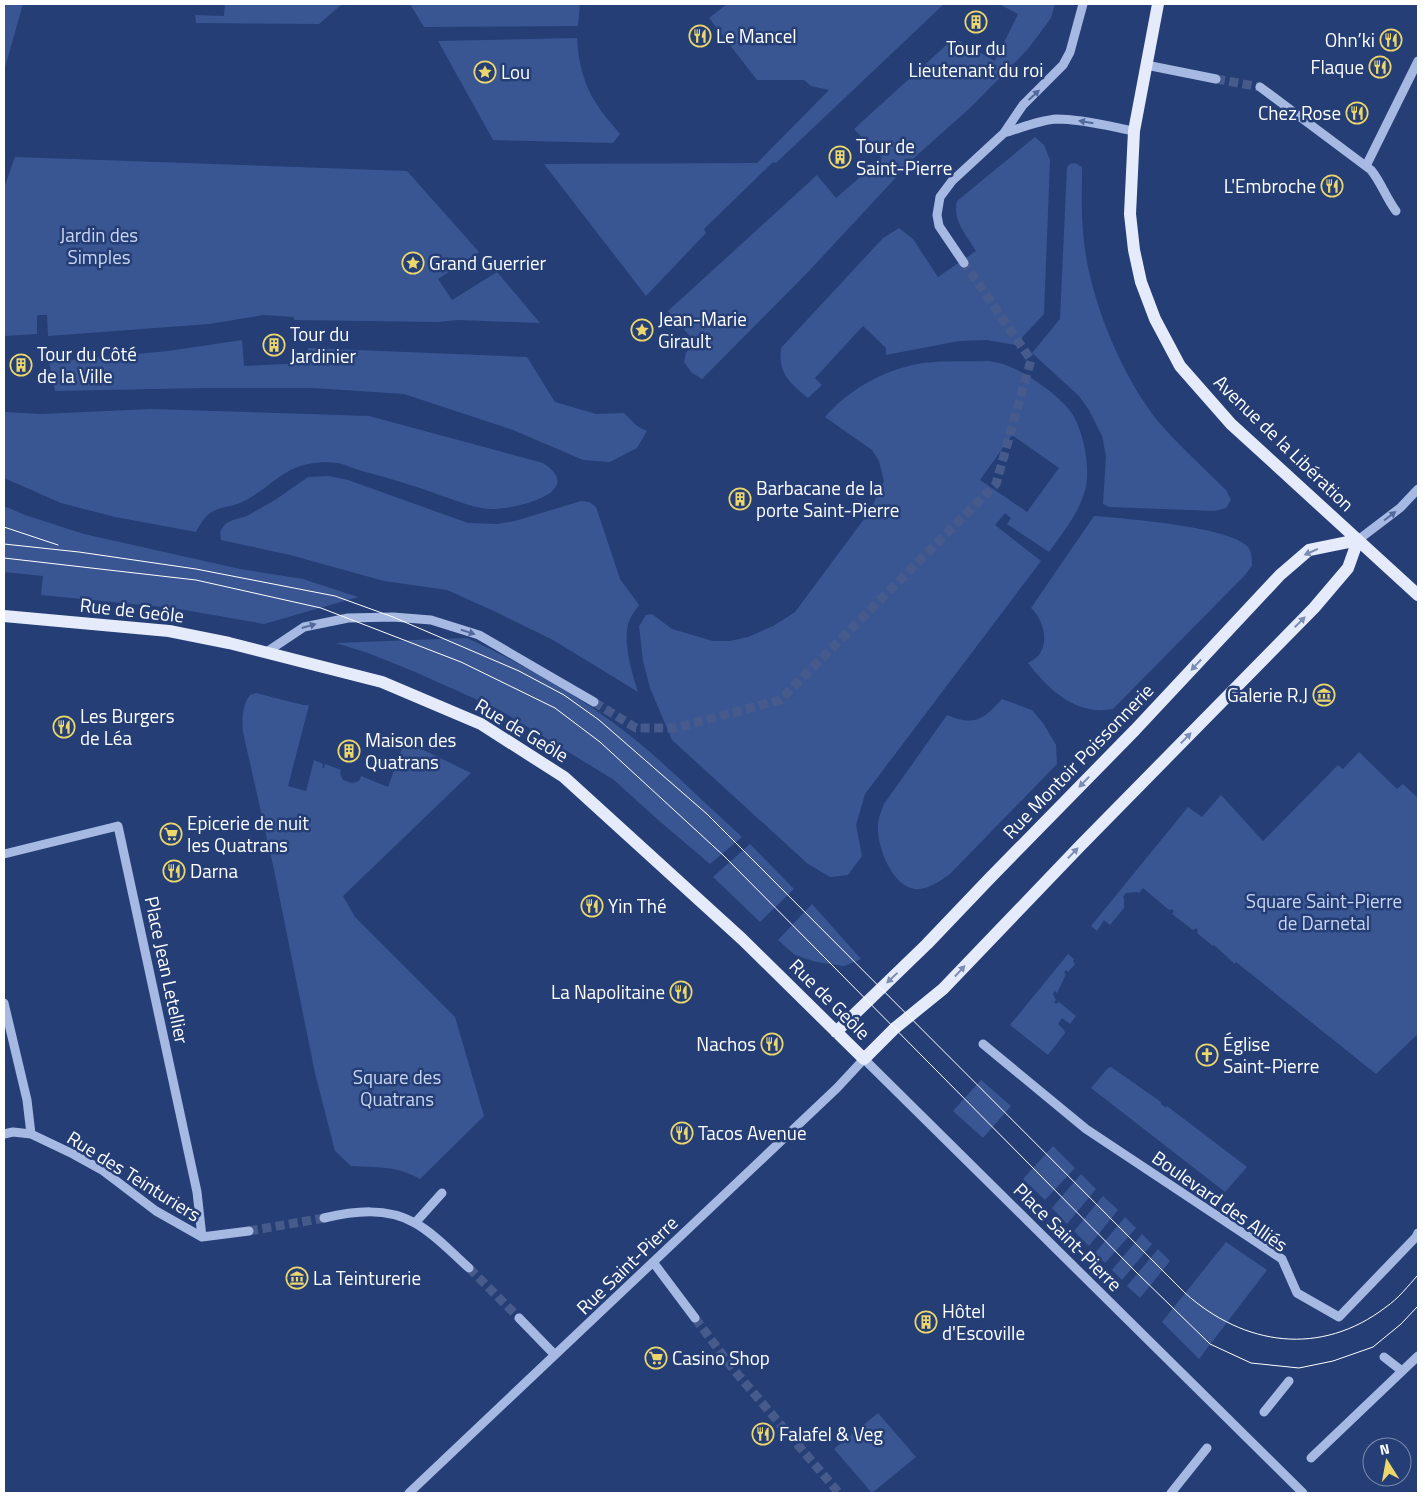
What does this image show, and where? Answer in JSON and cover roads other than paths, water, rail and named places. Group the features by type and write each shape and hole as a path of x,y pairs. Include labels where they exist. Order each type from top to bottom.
{"main road":[{"name":"Avenue de la Libération","path":"1158,4 1134,130 1130,214 1134,250 1141,282 1155,319 1180,366 1231,424 1418,595"},
{"name":"Rue Montoir Poissonnerie","path":"836,1032 928,944 1280,575 1309,550 1358,540"},
{"path":"864,1059 894,1028 943,989 1081,845 1314,608 1348,568 1358,540"},
{"name":"Rue de Geôle","path":"4,616 170,631 268,651 382,682 481,724 564,777 735,933 864,1059"}],"street":[{"path":"964,264 939,226 937,215 940,197 952,181 1004,133 1023,106 1063,65 1070,52 1082,4"},
{"path":"1366,166 1418,61"},
{"path":"1146,65 1216,79"},
{"path":"1260,87 1366,166 1378,178 1388,200 1396,211"},
{"path":"1004,133 1055,119 1077,120 1134,130"},
{"name":"Rue Montoir Poissonnerie","path":"1358,540 1400,508 1418,489"},
{"path":"268,651 304,627 348,618 393,617 431,620 479,635 594,702"},
{"name":"Place Jean Letellier","path":"4,854 118,826 196,1182 202,1237"},
{"path":"4,1003 27,1100 31,1134"},
{"name":"Boulevard des Alliés","path":"983,1044 1086,1129 1282,1259 1297,1292 1339,1318 1418,1233"},
{"name":"Rue Saint-Pierre","path":"409,1493 837,1088 864,1059"},
{"name":"Place Saint-Pierre","path":"864,1059 1303,1493"},
{"name":"Rue des Teinturiers","path":"4,1134 13,1132 31,1134 102,1170 156,1211 202,1237 249,1232"},
{"path":"419,1226 442,1193"},
{"path":"324,1218 364,1211 383,1212 400,1216 419,1226 468,1268"},
{"path":"653,1262 695,1318"},
{"path":"519,1318 555,1355"},
{"path":"1311,1458 1418,1356"},
{"path":"1384,1357 1402,1372"},
{"path":"1264,1412 1289,1381"},
{"path":"1171,1493 1207,1448"}],"tunnel":[{"path":"1216,79 1260,87"},
{"path":"594,702 636,728 676,728 780,700 996,484 1031,360 964,263"},
{"path":"249,1231 324,1218"},
{"path":"469,1268 519,1318"},
{"path":"695,1318 734,1370 839,1493"}],"tram line":[{"path":"4,527 58,545"},
{"path":"4,544 79,552 196,569 335,596 393,617 519,671 564,695 599,720 707,814 1185,1293 1208,1311 1232,1325 1257,1334 1283,1339 1309,1339 1335,1333 1361,1323 1386,1307 1418,1275"},
{"path":"4,558 196,580 321,608 461,662 555,708 600,742 724,856 1137,1273 1210,1344 1251,1363 1299,1368 1333,1361 1373,1347 1401,1324 1418,1306"}],"place":[{"name":"Tour du Lieutenant du roi","path":"976,22"},
{"name":"Le Mancel","path":"700,36"},
{"name":"Ohn’ki","path":"1391,40"},
{"name":"Flaque","path":"1380,67"},
{"name":"Lou","path":"485,72"},
{"name":"Chez Rose","path":"1357,113"},
{"name":"Tour de Saint-Pierre","path":"840,157"},
{"name":"L'Embroche","path":"1332,186"},
{"name":"Grand Guerrier","path":"413,263"},
{"name":"Jean-Marie Girault","path":"642,330"},
{"name":"Tour du Jardinier","path":"274,345"},
{"name":"Tour du Côté de la Ville","path":"21,365"},
{"name":"Barbacane de la porte Saint-Pierre","path":"740,499"},
{"name":"Galerie R.J","path":"1324,695"},
{"name":"Les Burgers de Léa","path":"64,727"},
{"name":"Maison des Quatrans","path":"349,751"},
{"name":"Epicerie de nuit les Quatrans","path":"171,834"},
{"name":"Darna","path":"174,871"},
{"name":"Yin Thé","path":"592,906"},
{"name":"La Napolitaine","path":"681,992"},
{"name":"Nachos","path":"772,1044"},
{"name":"Église Saint-Pierre","path":"1207,1055"},
{"name":"Tacos Avenue","path":"682,1133"},
{"name":"La Teinturerie","path":"297,1278"},
{"name":"Hôtel d'Escoville","path":"926,1322"},
{"name":"Casino Shop","path":"656,1358"},
{"name":"Falafel & Veg","path":"763,1434"}],"park label":[{"name":"Jardin des Simples","path":"99,246"},
{"name":"Square Saint-Pierre de Darnetal","path":"1324,912"},
{"name":"Square des Quatrans","path":"397,1088"}]}
